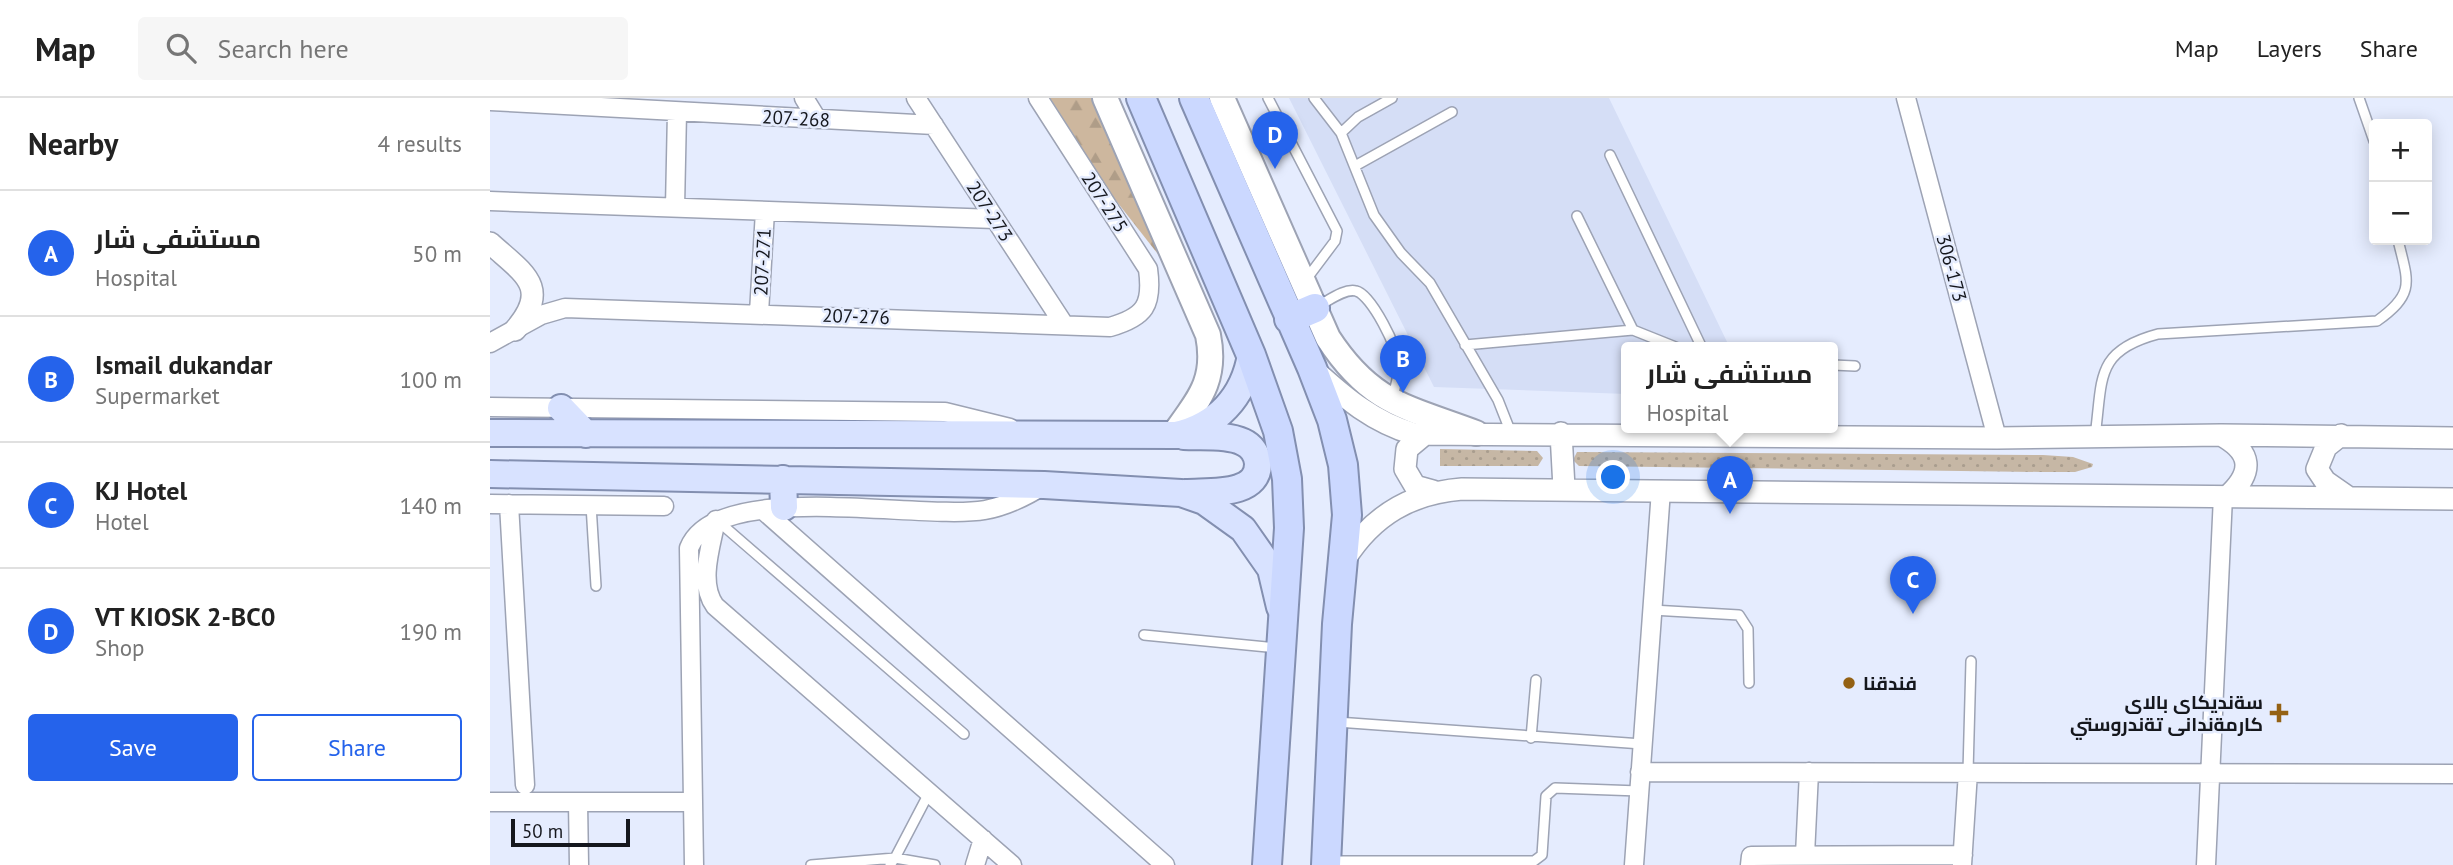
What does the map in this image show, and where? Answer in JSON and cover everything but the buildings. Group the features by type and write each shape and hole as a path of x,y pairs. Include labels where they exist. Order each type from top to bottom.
{"highway":[{"path":"1141,98 1251,355 1278,431 1287,479 1289,528 1267,865"},
{"path":"1194,98 1312,368 1332,420 1343,465 1347,514 1337,624 1326,863"},
{"path":"1289,319 1309,295"}],"main road":[{"path":"1105,98 1208,335 1212,356 1210,377 1175,435"},
{"path":"1222,98 1328,338 1353,374 1392,402 1476,433"},
{"path":"1175,435 1206,425 1223,412 1242,386 1251,355"},
{"path":"561,408 586,434"},
{"path":"490,433 1175,435 1241,441 1254,451 1258,462 1254,478 1241,488 1181,493 1044,485 490,474"},
{"path":"774,509 783,479"},
{"path":"1181,493 1203,501 1243,529 1271,569 1282,617"}],"street":[{"path":"804,98 817,119"},
{"name":"207-275","path":"1038,98 1148,269 1152,291 1144,312"},
{"name":"306-173","path":"1906,98 1997,438"},
{"name":"207-273","path":"922,100 933,125 1063,323"},
{"name":"207-268","path":"490,102 933,125"},
{"path":"675,207 677,112"},
{"path":"490,201 995,219"},
{"name":"207-271","path":"759,313 765,211"},
{"path":"490,243 526,275 533,290 533,304 515,330 490,342"},
{"name":"207-276","path":"515,330 541,315 565,308 1063,323 1110,327 1126,323 1144,312"},
{"path":"1312,368 1374,418 1400,430 1425,434 1621,433"},
{"path":"490,407 945,412 991,422 1033,436"},
{"path":"1561,433 1563,488"},
{"path":"1781,433 1997,438 2221,435 2453,438"},
{"path":"1425,434 1407,449 1405,469 1415,486 1433,491 1563,488 2453,499"},
{"path":"2221,435 2236,443 2244,452 2246,463 2240,485 2225,496"},
{"path":"2341,435 2326,447 2317,469 2325,481 2348,497"},
{"path":"694,865 689,548 694,534 716,520 774,509 983,510 1025,497 1044,485"},
{"path":"1634,865 1661,490"},
{"path":"1345,559 1367,529 1380,517 1433,491"},
{"path":"2206,865 2225,496"},
{"path":"490,504 664,506"},
{"path":"509,504 524,785"},
{"path":"774,509 1165,865"},
{"path":"716,520 707,571 712,603 1012,865"},
{"path":"1640,772 2453,774"},
{"path":"1805,855 1809,772"},
{"path":"1750,865 1751,856 1805,855 1841,861 1963,860 1968,772"},
{"path":"490,802 692,802"},
{"path":"578,802 579,865"},
{"path":"975,865 983,839"}],"lane":[{"path":"1268,98 1337,231 1335,241 1309,295 1355,290 1364,295 1386,328 1399,364 1392,402"},
{"path":"1314,98 1327,119 1341,133 1374,215 1401,253 1430,284 1498,400 1511,433"},
{"path":"1341,133 1357,117 1392,98"},
{"path":"2359,98 2369,127"},
{"path":"1355,166 1452,112"},
{"path":"1610,155 1699,342"},
{"path":"1577,216 1633,330"},
{"path":"2095,438 2105,370 2112,356 2131,341 2158,334 2378,321 2399,305 2408,281 2399,245"},
{"path":"1465,345 1633,330 1663,342"},
{"path":"1838,365 1855,366"},
{"path":"591,505 597,586"},
{"path":"716,520 964,734"},
{"path":"1652,610 1739,614 1748,629 1749,683"},
{"path":"1144,635 1280,648"},
{"path":"1968,772 1971,661"},
{"path":"1531,738 1536,680"},
{"path":"1333,722 1642,744"},
{"path":"1326,863 1534,861 1542,855 1546,796 1555,788 1639,791"},
{"path":"892,862 929,793"},
{"path":"811,865 892,862 935,865"}],"shaded area":[{"path":"1289,98 1609,98 1727,342 1621,342 1621,394 1434,387"},
{"path":"1440,449 1537,451 1543,458 1538,466 1440,466"},
{"path":"1577,452 2043,455 2073,457 2093,464 2092,467 2075,472 1579,466 1573,460"}],"green space":[{"path":"1050,98 1092,98 1161,258 1110,193"}],"place":[{"name":"VT KIOSK 2-BC0","path":"1275,169"},
{"name":"Ismail dukandar","path":"1403,393"},
{"name":"مستشفى شار","path":"1730,514"},
{"name":"KJ Hotel","path":"1913,614"},
{"name":"فندقنا","path":"1849,683"},
{"name":"سةنديكاى بالاى كارمةندانى تةندروستي","path":"2279,713"}]}
